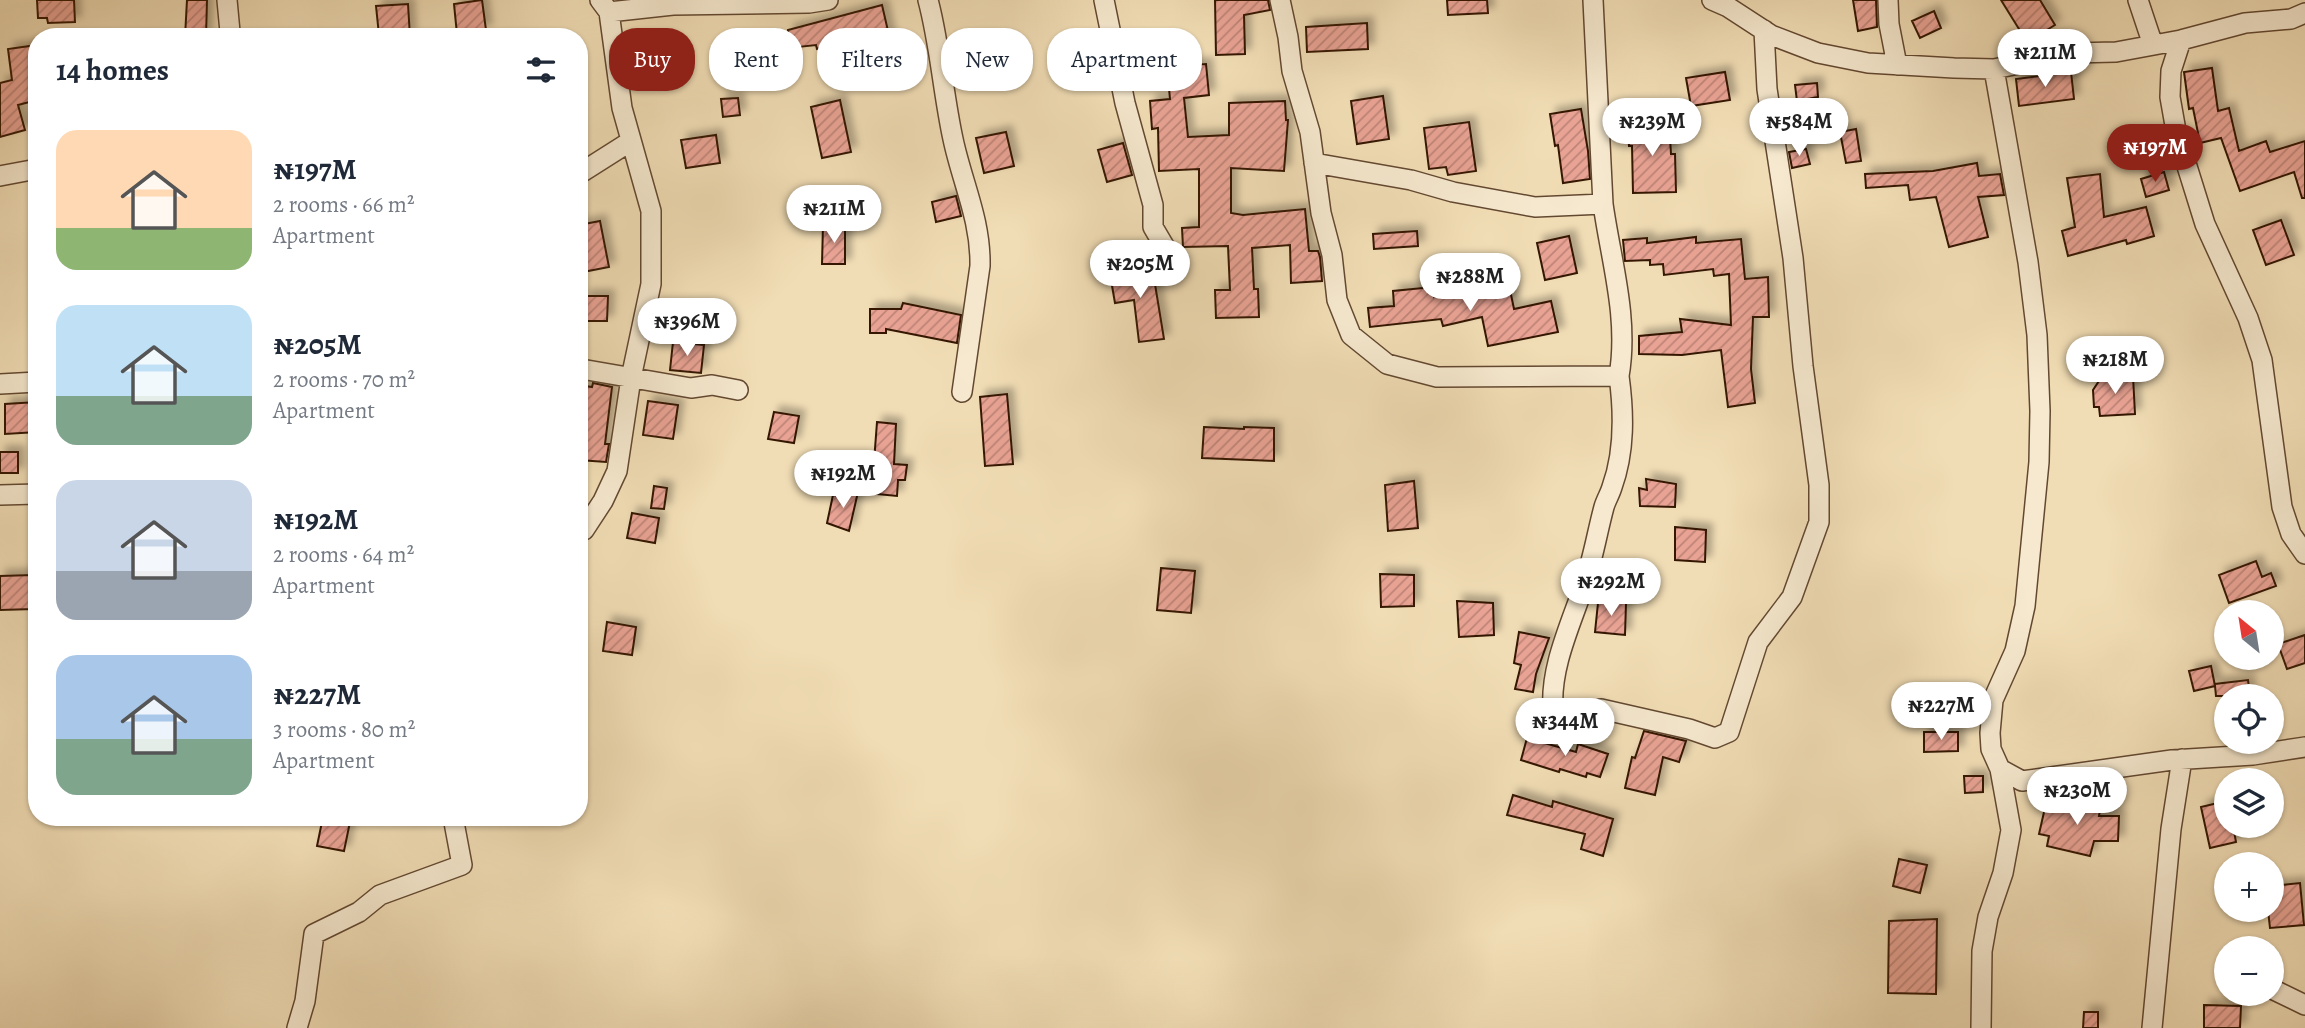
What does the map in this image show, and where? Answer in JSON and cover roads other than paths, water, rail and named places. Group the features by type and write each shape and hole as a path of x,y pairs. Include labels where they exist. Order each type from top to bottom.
{"street":[{"path":"227,0 230,28"},
{"path":"588,524 603,501 617,471 631,378 651,284 651,211 622,108 604,6 809,4 828,0"},
{"path":"928,0 953,141 971,197 981,248 962,392"},
{"path":"1104,0 1125,103 1153,205 1153,227 1170,256"},
{"path":"1280,0 1292,71 1310,132 1321,214 1332,255 1336,300 1351,335 1387,364 1437,377 1619,376"},
{"path":"1593,0 1603,204 1621,318 1623,352 1619,376 1624,416 1620,452 1612,486 1604,505 1592,560 1556,669 1553,709 1565,717 1601,709 1689,729 1714,738 1729,733 1758,642 1792,597 1819,522 1819,485 1803,366 1793,258 1768,89 1764,30"},
{"path":"1713,0 1764,30 1818,53 1868,63 1994,69 2072,53 2116,52 2181,40 2245,23 2291,19 2305,13"},
{"path":"1888,0 1889,24 1897,65"},
{"path":"2138,0 2153,45"},
{"path":"2181,40 2171,71 2170,97 2176,131 2205,223 2248,318 2262,360 2282,507 2291,534 2305,554"},
{"path":"1981,1028 1982,951 1988,917 2003,873 2011,830 2000,769 1991,749 1993,700 2015,651 2025,606 2039,462 2040,411 2037,335 2028,262 1994,69"},
{"path":"588,168 631,141"},
{"path":"1314,163 1535,207 1603,204"},
{"path":"0,176 28,171"},
{"path":"588,371 691,388 712,385 738,390"},
{"path":"0,384 28,382"},
{"path":"0,495 28,494"},
{"path":"2000,769 2022,781 2078,771 2182,759 2253,755 2305,747"},
{"path":"2152,1028 2171,829 2182,759"},
{"path":"297,1028 305,1001 314,934 359,912 380,895 462,865 455,826"},
{"path":"2284,995 2305,1005"}]}
